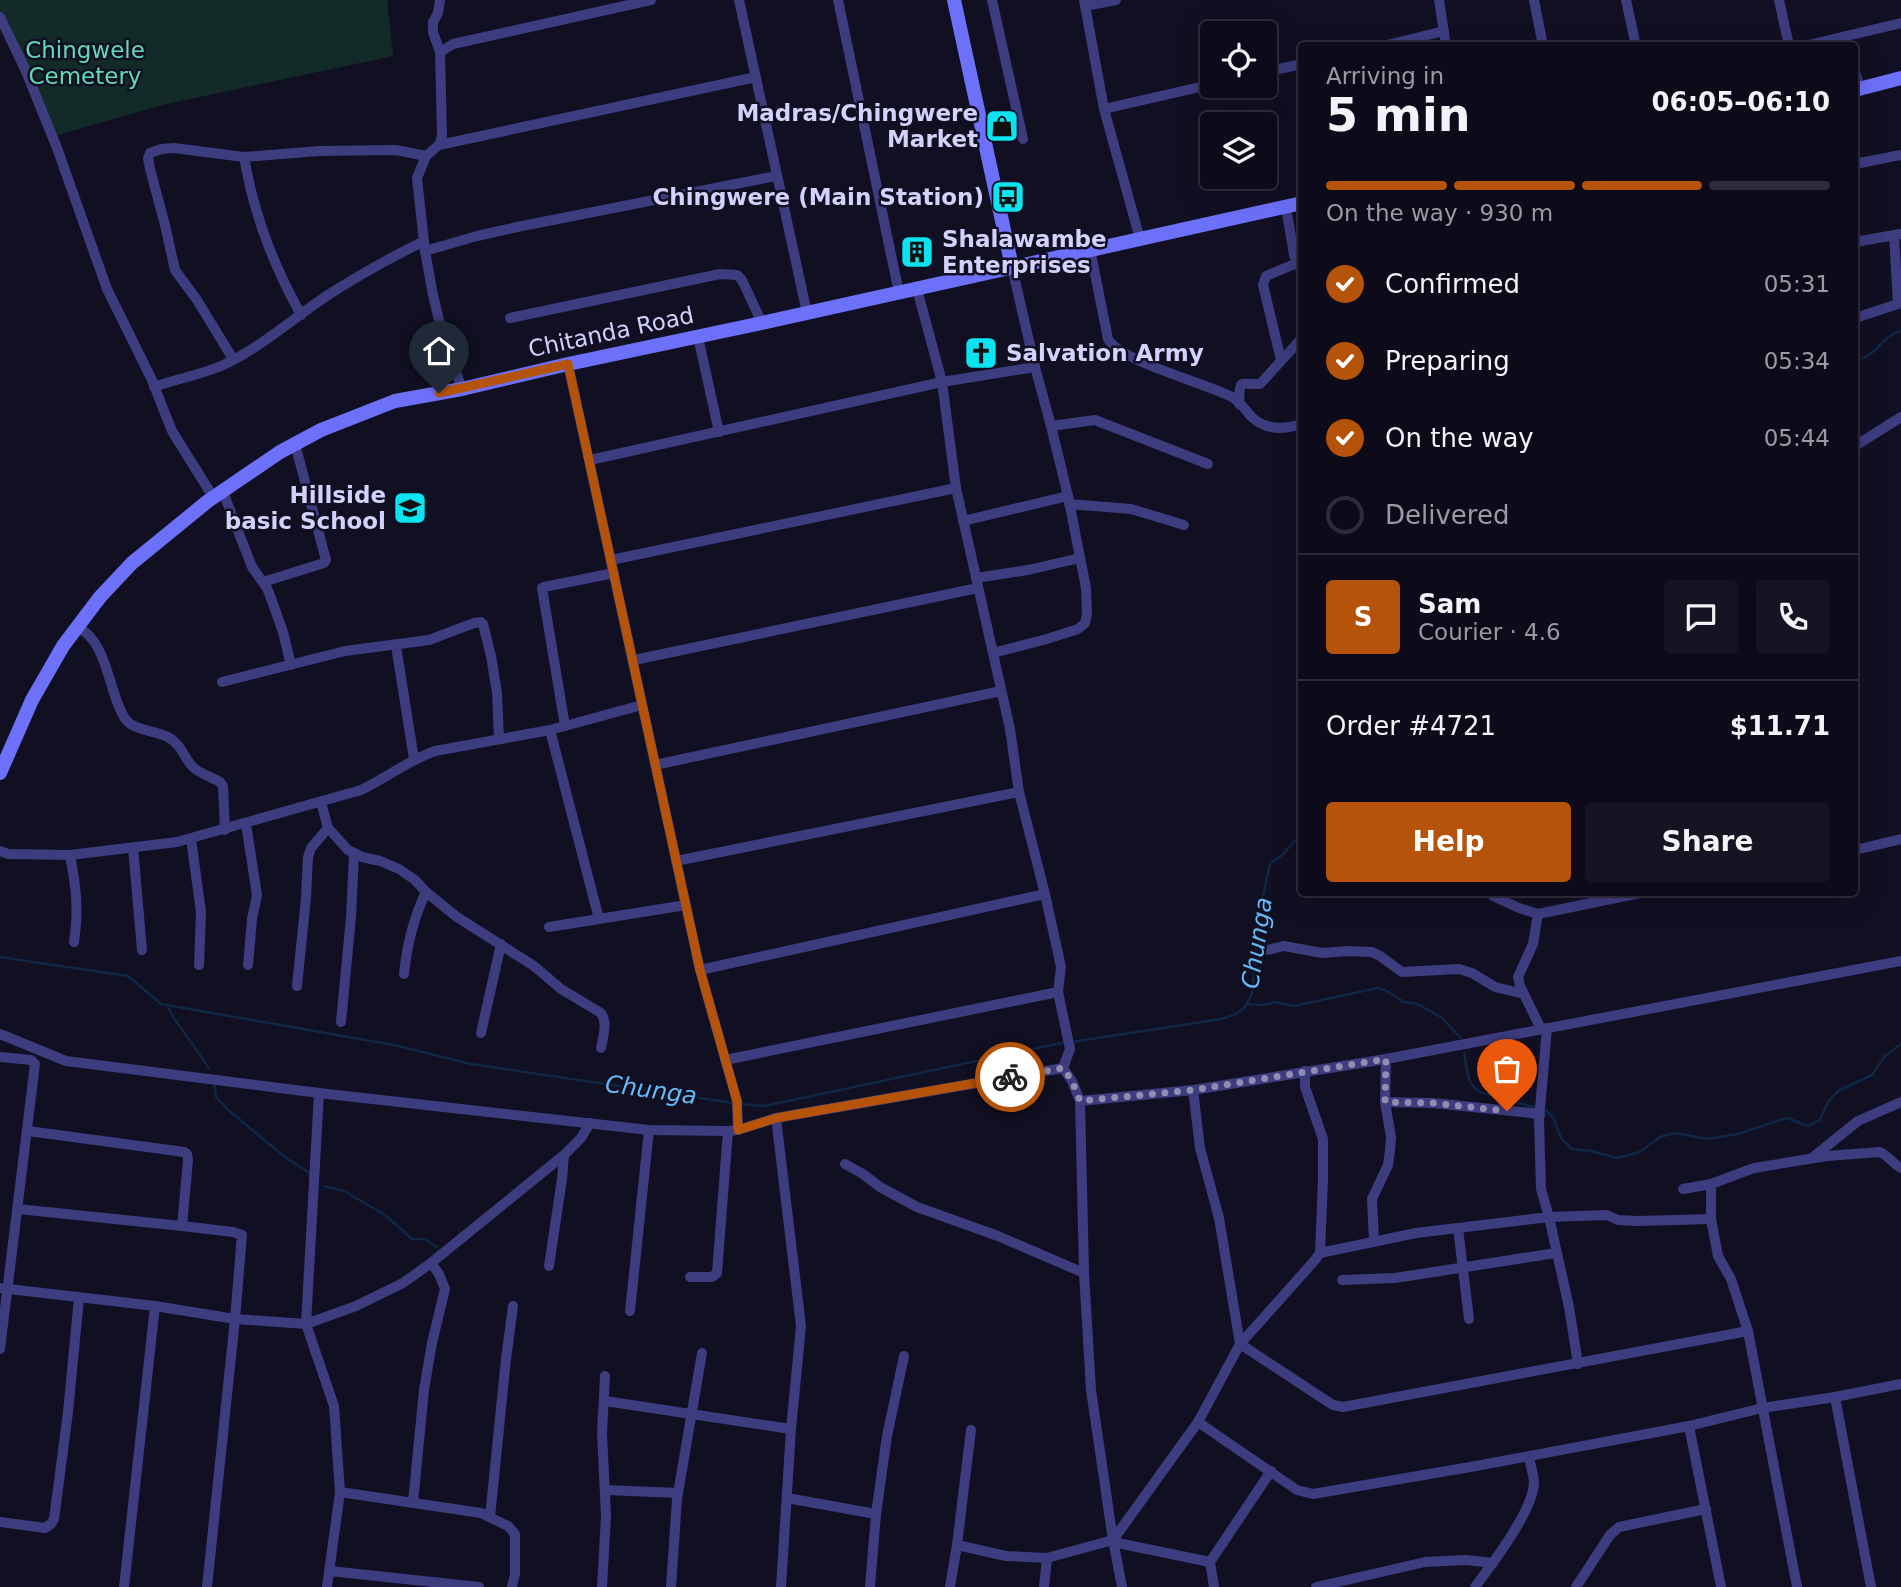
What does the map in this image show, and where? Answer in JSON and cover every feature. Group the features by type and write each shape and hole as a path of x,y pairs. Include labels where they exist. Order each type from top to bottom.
{"street":[{"path":"439,145 443,127 440,51 433,32 433,22 440,0"},
{"path":"440,51 453,44 651,0"},
{"path":"739,0 807,313"},
{"path":"838,0 899,293"},
{"path":"954,0 1086,587 1087,614 1085,623 1078,628 993,653"},
{"path":"992,0 1023,139"},
{"path":"1116,0 1084,3 1104,109 1140,239"},
{"path":"1439,0 1446,42"},
{"path":"1534,0 1542,42"},
{"path":"1626,0 1635,42"},
{"path":"1779,0 1788,42"},
{"path":"0,17 25,69 57,148 107,289 155,387 172,430 216,492 252,567 270,594 291,665"},
{"path":"1845,41 1901,23"},
{"path":"1400,42 1444,32"},
{"path":"1277,69 1298,65"},
{"path":"461,389 442,333 425,246 417,178 426,156 439,145 756,77"},
{"path":"1858,89 1901,78"},
{"path":"1104,109 1200,87"},
{"path":"233,359 203,309 175,270 148,158 150,153 174,148 244,157 319,151 396,150 426,156"},
{"path":"1858,163 1901,155"},
{"path":"244,157 255,212 279,273 301,315"},
{"path":"155,387 206,372 233,359 396,254 776,176"},
{"name":"Chitanda Road","path":"0,773 32,700 77,627 100,597 132,563 216,492 321,430 395,401 461,389 1298,204"},
{"path":"1286,207 1291,244 1298,263"},
{"path":"1858,241 1897,234 1898,304 1858,317"},
{"path":"1090,249 1111,344 1171,374 1231,397 1251,418 1265,425 1278,428 1298,425"},
{"path":"1281,360 1263,285 1266,276 1298,268"},
{"path":"510,318 720,274 737,275 742,280 762,323"},
{"path":"917,289 942,382 956,488 1010,729 1019,792 1061,967 1058,992 1070,1049 1063,1068"},
{"path":"698,337 719,432"},
{"path":"1239,404 1242,383 1260,384 1298,342"},
{"path":"568,364 700,970 737,1105 717,1273 712,1278 690,1277"},
{"path":"590,460 942,382 1035,367"},
{"path":"1858,444 1901,417"},
{"path":"1051,426 1095,420 1208,464"},
{"path":"262,582 324,563 326,560 295,444"},
{"path":"611,560 956,488"},
{"path":"963,521 1068,500 1131,509 1184,524"},
{"path":"634,660 1080,558"},
{"path":"565,726 542,588 614,573"},
{"path":"222,682 345,651 429,640 474,622 481,622 494,670 499,739"},
{"path":"77,627 90,637 97,649 127,722 171,739 184,752 192,766 223,786 225,830"},
{"path":"396,646 414,759"},
{"path":"655,765 1001,691"},
{"path":"0,851 38,856 70,855 191,839 361,790 414,759 435,751 550,730 642,705"},
{"path":"550,730 599,919"},
{"path":"676,861 1019,792"},
{"path":"321,802 328,828 348,850 400,869 457,917 501,944 561,989 601,1013 605,1026 601,1048"},
{"path":"246,824 257,894 248,965"},
{"path":"297,986 308,857 311,848 328,828"},
{"path":"191,839 201,912 199,965"},
{"path":"1858,849 1901,839"},
{"path":"133,848 142,950"},
{"path":"341,1022 354,854"},
{"path":"70,855 77,901 74,942"},
{"path":"404,974 411,926 426,892"},
{"path":"700,970 1045,894"},
{"path":"1493,896 1538,914 1626,896"},
{"path":"549,927 686,905"},
{"path":"1538,914 1533,944 1518,977 1524,994 1544,1029 1540,1115 1541,1189 1569,1307 1578,1364"},
{"path":"481,1033 501,944"},
{"path":"1267,950 1284,946 1322,953 1372,953 1402,972 1459,970 1472,973 1495,987 1524,994"},
{"path":"1080,1101 1193,1090 1386,1059 1901,961"},
{"path":"725,1060 1058,992"},
{"path":"0,1034 66,1061 649,1130 733,1131 776,1118 1063,1068"},
{"path":"0,1057 31,1060 35,1064 18,1209 3,1289 0,1349"},
{"path":"1374,1242 1373,1199 1388,1165 1391,1137 1385,1102 1386,1059"},
{"path":"1063,1068 1080,1101 1084,1273 1091,1390 1122,1587"},
{"path":"1113,1541 1198,1422 1240,1344 1320,1253 1322,1139 1305,1087 1306,1071"},
{"path":"1193,1090 1200,1148 1219,1218 1240,1344 1333,1405 1343,1407 1748,1331"},
{"path":"319,1093 306,1324 334,1406 340,1492 327,1587"},
{"path":"1385,1102 1433,1103 1540,1115"},
{"path":"1811,1159 1858,1121 1901,1102"},
{"path":"776,1118 801,1326 790,1429 781,1587"},
{"path":"3,1289 155,1306 236,1319 306,1324 356,1306 403,1283 564,1155 581,1138 590,1123"},
{"path":"630,1311 649,1130"},
{"path":"28,1131 184,1152 188,1160 182,1226"},
{"path":"1683,1189 1711,1184 1754,1168 1880,1152 1901,1168"},
{"path":"550,1266 564,1155"},
{"path":"845,1164 917,1207 998,1236 1084,1273"},
{"path":"1711,1184 1711,1219 1718,1256 1731,1279 1748,1331 1797,1587"},
{"path":"18,1209 233,1232 242,1236 236,1319 206,1587"},
{"path":"1320,1253 1416,1233 1549,1217 1606,1216 1638,1221 1711,1219"},
{"path":"1458,1228 1469,1319"},
{"path":"1342,1280 1378,1279 1462,1269 1556,1253"},
{"path":"413,1502 424,1390 445,1289 439,1273 431,1263"},
{"path":"0,1522 45,1528 54,1519 79,1298"},
{"path":"124,1587 155,1306"},
{"path":"490,1517 513,1306"},
{"path":"671,1587 678,1493 702,1353"},
{"path":"870,1587 876,1514 887,1436 904,1356"},
{"path":"602,1587 606,1490 602,1433 606,1376"},
{"path":"1198,1422 1297,1490 1313,1494 1529,1456 1689,1426 1762,1408 1901,1384"},
{"path":"1835,1397 1871,1587"},
{"path":"605,1401 790,1429"},
{"path":"1689,1426 1721,1587"},
{"path":"950,1587 971,1430"},
{"path":"1475,1587 1493,1563 1530,1500 1534,1483 1529,1456"},
{"path":"1214,1587 1210,1562 1271,1471"},
{"path":"606,1490 678,1493"},
{"path":"340,1492 481,1513 508,1526 515,1534 512,1587"},
{"path":"787,1498 876,1514"},
{"path":"1576,1587 1609,1535 1619,1527 1706,1509"},
{"path":"957,1545 1006,1556 1047,1558 1113,1541 1210,1562"},
{"path":"1044,1587 1047,1558"},
{"path":"1316,1587 1425,1562 1466,1560 1493,1563"},
{"path":"330,1571 480,1587"}],"green space":[{"name":"Chingwele Cemetery","path":"0,0 387,0 393,56 166,104 51,137 0,25"}],"waterway":[{"name":"Chunga","path":"1858,360 1869,355 1901,330"},
{"name":"Chunga","path":"1072,1042 1222,1019 1244,1008 1252,994 1260,910 1270,863 1280,857 1298,838"},
{"name":"Chunga","path":"0,957 128,976 161,1004 394,1045 471,1064 733,1103"},
{"path":"1246,1004 1264,1005 1274,1002 1294,1006 1378,988 1441,1017 1461,1038"},
{"path":"168,1007 209,1068"},
{"name":"Chunga","path":"740,1104 764,1106 1066,1042"},
{"path":"1545,1110 1553,1117 1561,1138 1572,1149 1617,1158 1640,1152 1660,1137 1675,1133 1707,1139 1738,1134 1787,1118 1808,1126 1820,1120 1828,1102 1838,1091 1872,1075 1885,1056 1901,1044"},
{"path":"1464,1053 1468,1075 1475,1089 1536,1108"},
{"path":"214,1083 216,1097 227,1109 286,1158 311,1174"},
{"path":"324,1186 344,1191 385,1215 412,1239 425,1239 437,1247"}],"way so far":[{"path":"1010,1077 1063,1068 1080,1101 1193,1090 1386,1059 1385,1102 1433,1103 1507,1111"}],"place":[{"name":"Madras/Chingwere Market","path":"1002,126"},
{"name":"Chingwere (Main Station)","path":"1008,197"},
{"name":"Shalawambe Enterprises","path":"917,252"},
{"name":"Salvation Army","path":"981,353"},
{"name":"Hillside basic School","path":"410,508"}],"route":[{"path":"439,393 568,364 700,970 737,1101 738,1130 776,1118 1010,1077"}]}
